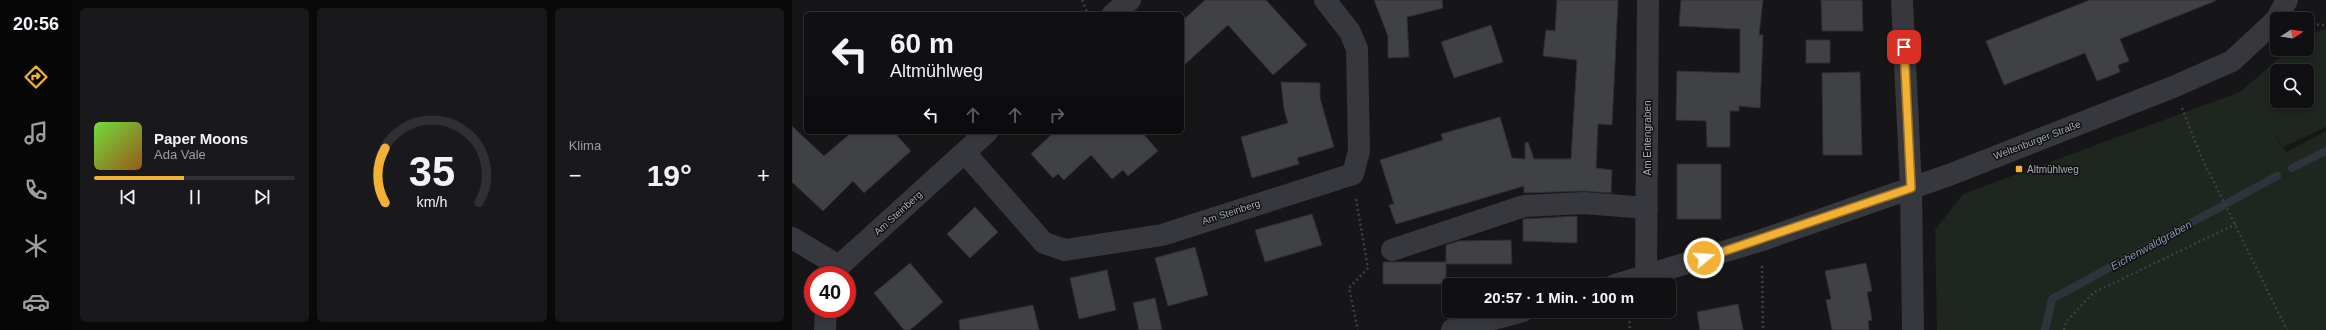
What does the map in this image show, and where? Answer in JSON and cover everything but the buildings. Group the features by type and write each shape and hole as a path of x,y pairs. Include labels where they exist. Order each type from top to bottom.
{"street":[{"path":"1115,12 1130,0"},
{"path":"1324,0 1350,32 1357,49 1359,151 1353,174"},
{"name":"Am Entengraben","path":"1646,276 1648,0"},
{"path":"1902,0 1911,188 1913,330"},
{"name":"Weltenburger Straße","path":"1639,278 1762,240 1911,188 2173,87 2232,61 2276,20 2287,0"},
{"name":"Am Steinberg","path":"842,266 985,134"},
{"name":"Am Steinberg","path":"964,153 1044,244 1065,250 1162,235 1353,174"},
{"path":"1392,250 1524,206 1584,204 1647,208"},
{"path":"792,238 830,266"},
{"path":"825,330 826,318"},
{"path":"1452,330 1497,318"}],"path":[{"path":"1082,0 1087,12"},
{"path":"2314,24 2326,25"},
{"path":"2173,87 2200,154 2221,193 2287,330"},
{"path":"1353,174 1368,268 1349,288 1358,330"},
{"path":"2064,330 2066,322 2093,292 2236,224"},
{"path":"1762,240 1763,330"},
{"path":"1629,318 1630,330"}],"shaded area":[{"path":"2326,29 2326,127 2284,147 2268,128 2287,152 2326,131 2326,330 1937,330 1935,230 1963,194 2240,92 2270,66 2270,108 2314,108 2314,64 2273,64 2282,56 2314,56 2314,33"}],"waterway":[{"name":"Eichenwaldgraben","path":"2292,168 2326,151"},
{"name":"Eichenwaldgraben","path":"2045,330 2052,299 2277,176"}],"place":[{"name":"Altmühlweg","path":"2019,169"}],"route":[{"path":"1704,258 1762,240 1911,188 1904,47"}]}
